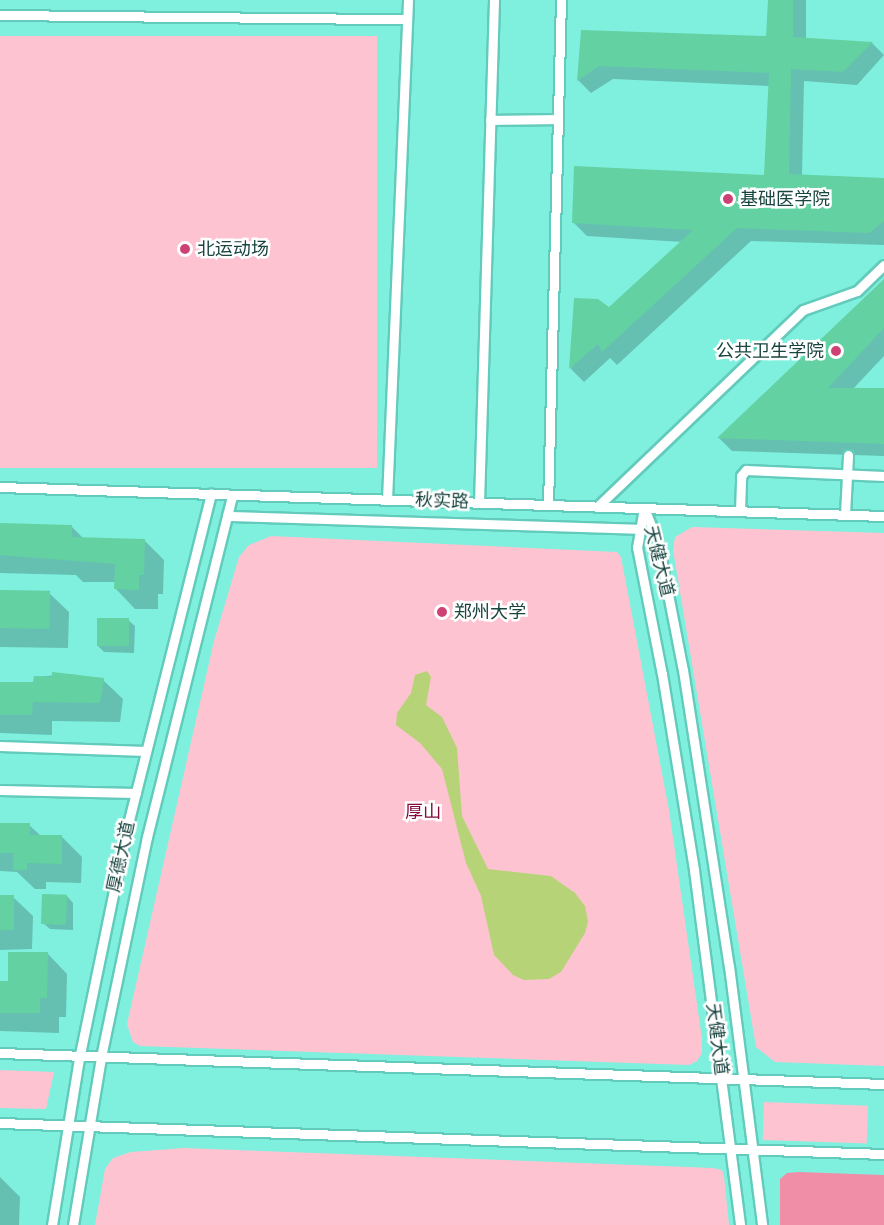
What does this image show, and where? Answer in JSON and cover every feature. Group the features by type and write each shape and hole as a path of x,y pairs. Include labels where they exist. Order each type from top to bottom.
{"lane":[{"path":"387,500 408,0"},
{"path":"479,503 494,0"},
{"path":"548,505 561,0"},
{"path":"0,15 407,19"},
{"path":"490,120 558,119"},
{"path":"597,507 803,310 857,291 884,265"},
{"path":"845,514 848,455"},
{"path":"740,511 741,476 746,470 884,476"},
{"name":"秋实路","path":"0,487 884,516"},
{"name":"厚德大道","path":"52,1225 80,1056 136,793 211,494"},
{"name":"厚德大道","path":"73,1225 101,1057 147,837 232,495"},
{"name":"天健大道","path":"644,508 637,548 681,790 722,1078 740,1225"},
{"name":"天健大道","path":"644,508 658,543 683,670 744,1079 762,1225"},
{"path":"227,516 640,530"},
{"path":"0,746 146,751"},
{"path":"0,790 136,793"},
{"path":"0,1053 884,1084"},
{"path":"0,1123 884,1154"}],"shaded area":[{"name":"郑州大学","path":"0,0 884,0 884,1225 0,1225"},
{"path":"427,671 431,677 426,705 442,717 457,748 462,816 488,869 551,876 575,893 585,906 588,922 585,933 561,972 549,979 524,980 513,975 494,955 481,896 466,863 442,769 420,743 396,725 397,713 411,693 415,675"},
{"path":"787,1173 884,1175 884,1225 780,1225 780,1179"}],"green space":[{"name":"北运动场","path":"0,36 377,36 377,468 0,468"},
{"path":"692,527 884,533 884,1066 775,1062 756,1047 673,550 675,537"},
{"name":"厚山","path":"271,536 617,552 621,557 669,810 702,1039 702,1053 697,1061 689,1065 140,1046 133,1042 127,1024 214,641 239,557 249,545"},
{"path":"0,1070 54,1072 46,1109 0,1108"},
{"path":"764,1102 868,1106 867,1144 763,1140"},
{"path":"184,1148 713,1168 722,1170 724,1177 729,1225 95,1225 105,1169 113,1158 131,1152"}],"building":[{"name":"基础医学院","path":"768,0 793,0 793,37 873,42 843,72 791,69 789,174 884,178 884,221 869,233 737,228 602,352 598,344 569,369 574,298 598,299 609,307 693,230 572,223 574,166 764,175 769,73 599,66 577,81 581,30 766,36"},
{"name":"公共卫生学院","path":"884,279 884,328 828,388 884,388 884,444 717,438"},
{"path":"0,523 72,525 72,537 145,539 144,575 139,575 139,590 114,589 115,564 0,555"},
{"path":"0,590 50,591 49,629 0,628"},
{"path":"97,618 129,618 129,646 97,646"},
{"path":"52,672 104,678 100,703 33,702 32,715 0,715 0,682 33,682 34,676 52,677"},
{"path":"0,823 30,823 30,835 62,835 62,864 27,863 27,870 13,870 14,853 0,853"},
{"path":"42,894 67,895 66,925 41,924"},
{"path":"0,895 14,895 14,930 0,930"},
{"path":"8,952 48,952 47,998 40,998 40,1013 0,1013 0,981 8,981"}],"place":[{"name":"基础医学院","path":"728,199"},
{"name":"北运动场","path":"185,249"},
{"name":"公共卫生学院","path":"836,351"},
{"name":"郑州大学","path":"442,612"}]}
